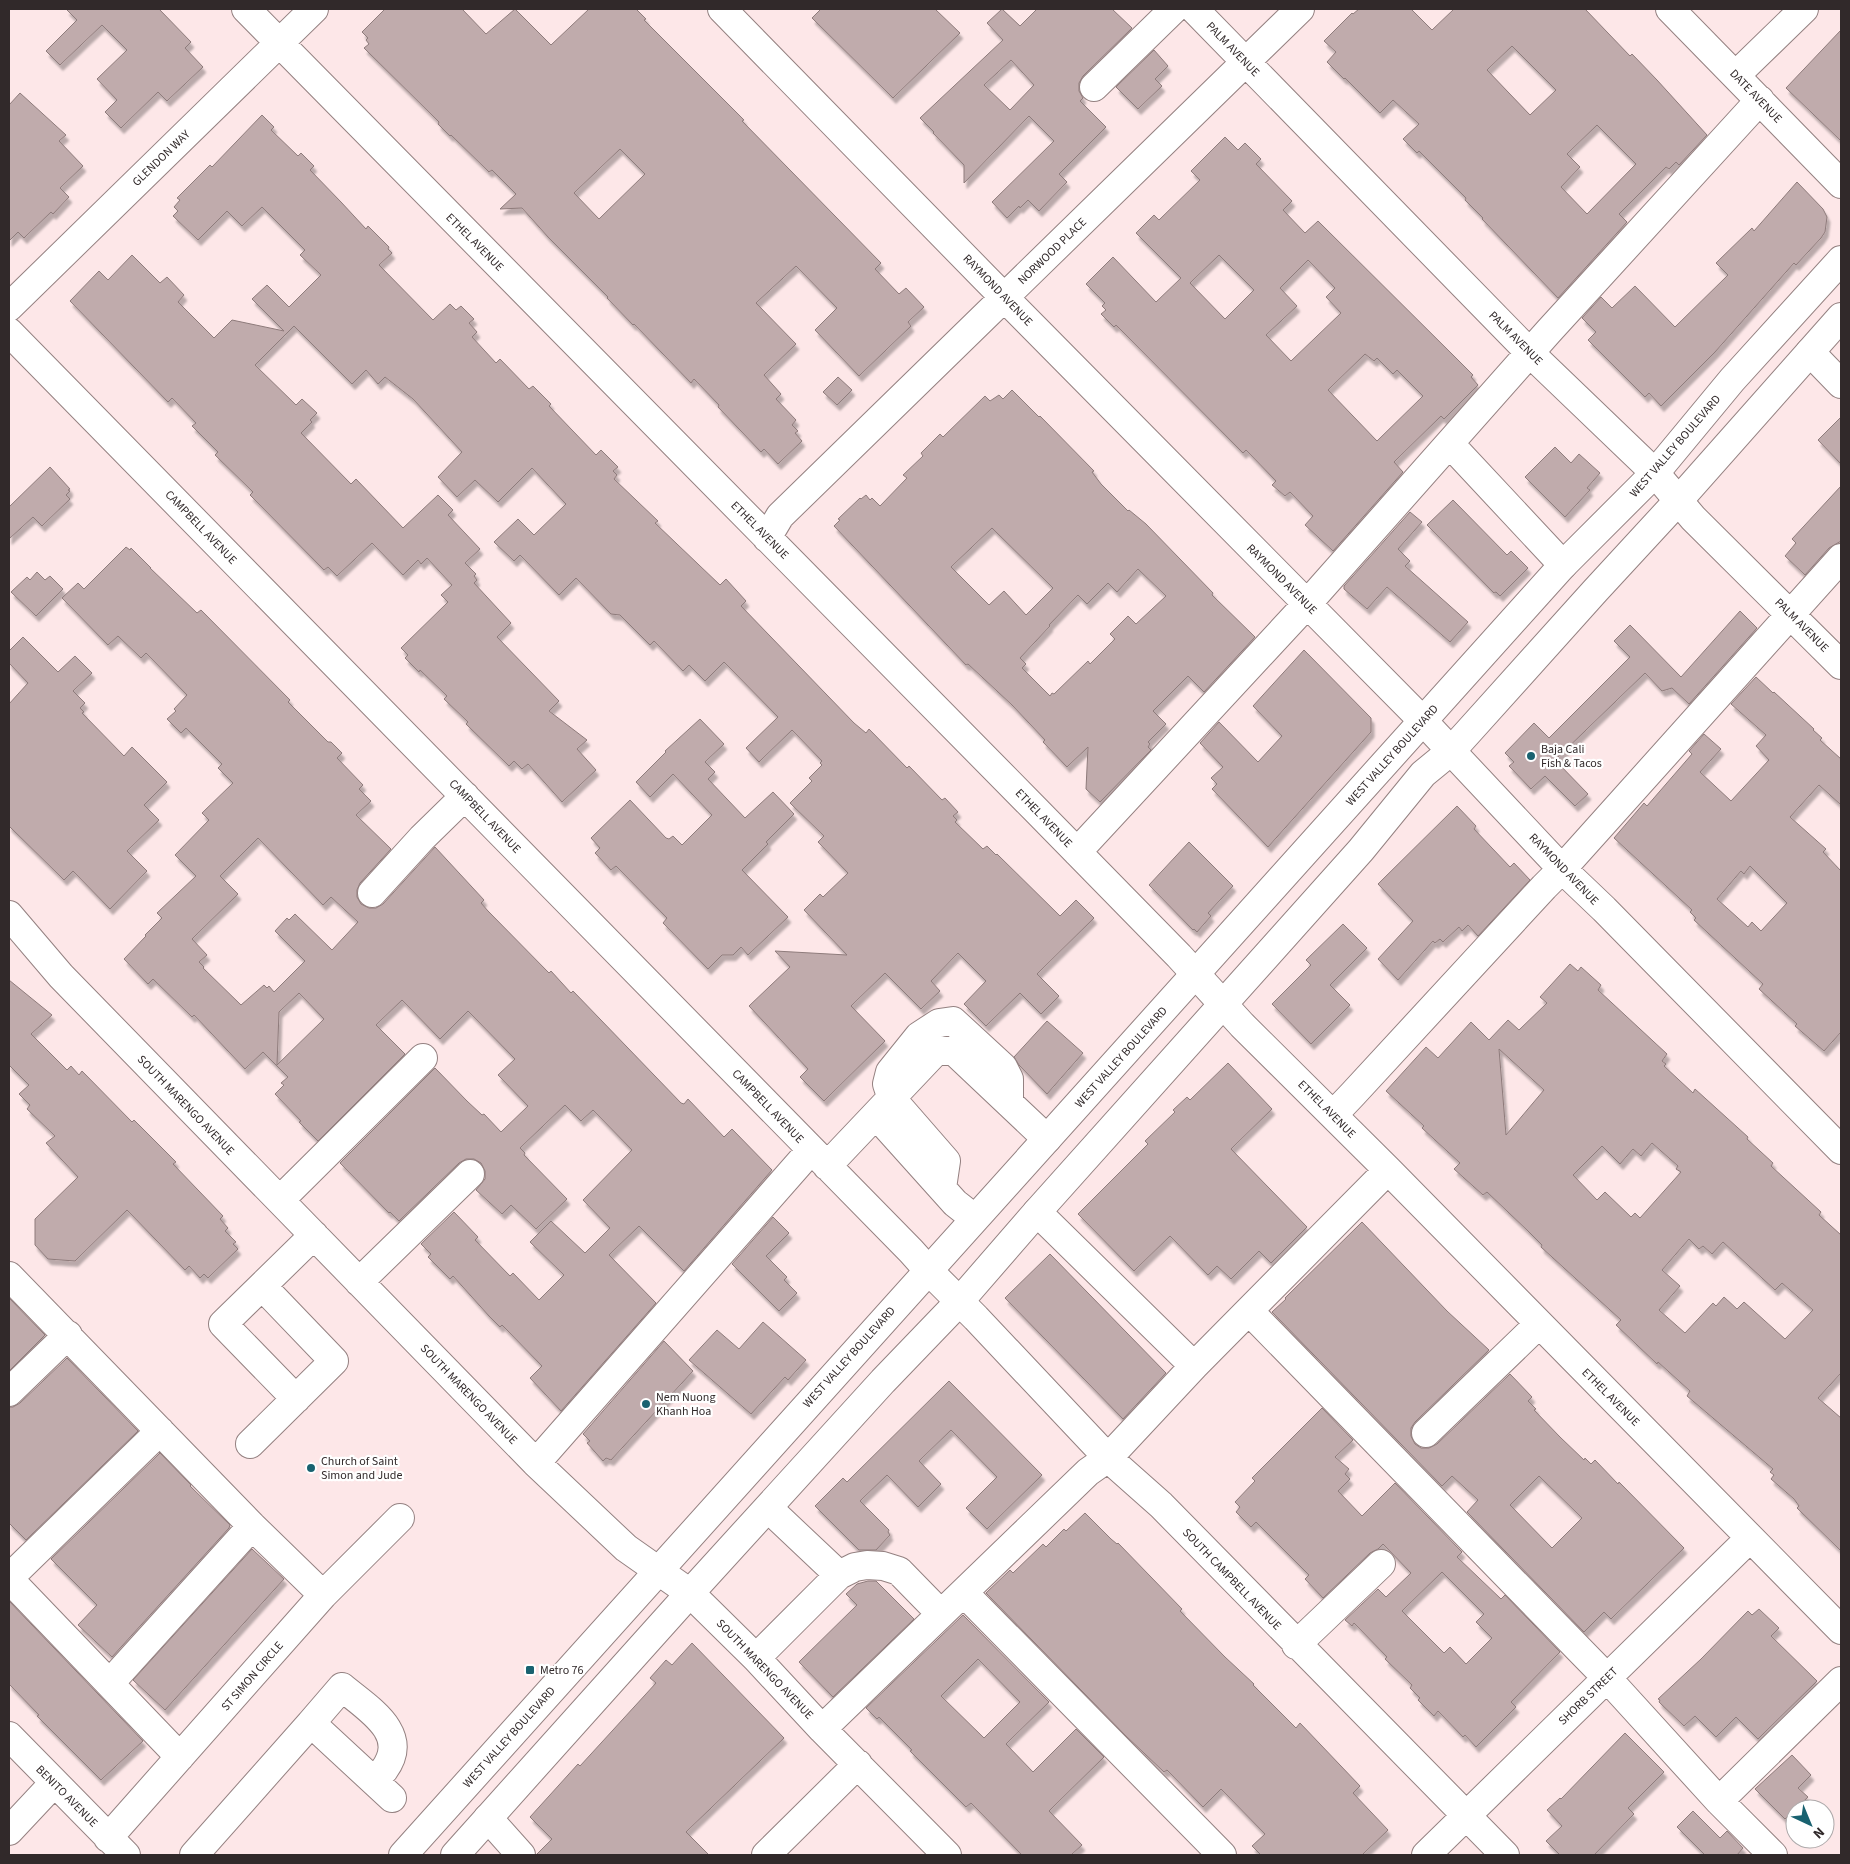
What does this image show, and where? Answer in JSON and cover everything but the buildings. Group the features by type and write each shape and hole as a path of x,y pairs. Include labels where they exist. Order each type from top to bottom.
{"street":[{"name":"ETHEL AVENUE","path":"246,9 1077,852 1222,1004 1841,1630"},
{"name":"GLENDON WAY","path":"9,308 314,9"},
{"name":"RAYMOND AVENUE","path":"722,9 1423,721 1562,869 1841,1150"},
{"path":"1094,87 1174,9"},
{"name":"PALM AVENUE","path":"1194,9 1530,353 1655,473 1678,501 1841,665"},
{"name":"NORWOOD PLACE","path":"767,538 780,516 1300,9"},
{"name":"DATE AVENUE","path":"1670,9 1841,184"},
{"path":"1736,75 1804,9"},
{"path":"1077,852 1307,604 1530,353 1760,100"},
{"name":"WEST VALLEY BOULEVARD","path":"403,1855 1563,565 1655,473 1732,380 1841,260"},
{"path":"455,1855 690,1593 958,1303 1361,850 1424,774 1450,751 1678,501 1841,317"},
{"name":"CAMPBELL AVENUE","path":"9,332 911,1251 958,1303"},
{"path":"1810,352 1841,384"},
{"path":"1450,444 1563,565"},
{"path":"1332,1115 1354,1094 1544,886 1562,869 1841,558"},
{"path":"372,893 422,838 465,796"},
{"name":"SOUTH MARENGO AVENUE","path":"9,916 61,976 536,1463 626,1548 657,1572 690,1593 756,1658 822,1729 946,1855"},
{"path":"536,1463 819,1158 884,1107 936,1051 954,1051 1047,1139"},
{"path":"280,1200 422,1058"},
{"path":"884,1107 946,1161 942,1188 955,1203 974,1218"},
{"path":"822,1729 1088,1472 1108,1458 1194,1366 1388,1170"},
{"path":"359,1282 470,1174"},
{"path":"1037,1212 1194,1366"},
{"path":"296,1399 223,1324 314,1235"},
{"path":"9,1276 252,1526 323,1595"},
{"path":"250,1444 334,1361 262,1286"},
{"name":"SOUTH CAMPBELL AVENUE","path":"958,1303 976,1318 1108,1458 1161,1505 1296,1645 1505,1855"},
{"path":"1249,1311 1607,1678 1719,1801 1773,1855"},
{"path":"1426,1434 1539,1324"},
{"path":"9,1392 68,1336"},
{"path":"160,1432 9,1579 180,1757"},
{"path":"768,1508 839,1575"},
{"name":"ST SIMON CIRCLE","path":"117,1846 180,1757 323,1595 400,1518"},
{"path":"110,1683 252,1526"},
{"name":"SHORB STREET","path":"1426,1855 1750,1538"},
{"path":"1296,1645 1381,1564"},
{"path":"756,1658 839,1575 855,1567 867,1565 884,1566 900,1571 942,1614"},
{"path":"964,1593 1222,1855"},
{"path":"1719,1801 1841,1681"},
{"path":"194,1855 342,1687 382,1721 391,1734 393,1743 392,1758 384,1770"},
{"path":"311,1723 392,1798"},
{"name":"BENITO AVENUE","path":"12,1746 54,1783 117,1846"},
{"path":"766,1855 858,1764"},
{"path":"9,1830 54,1783"},
{"path":"488,1818 521,1855"}],"place":[{"name":"Baja Cali Fish & Tacos","path":"1531,756"},
{"name":"Nem Nuong Khanh Hoa","path":"646,1404"},
{"name":"Church of Saint Simon and Jude","path":"311,1468"},
{"name":"Metro 76","path":"530,1670"}]}
